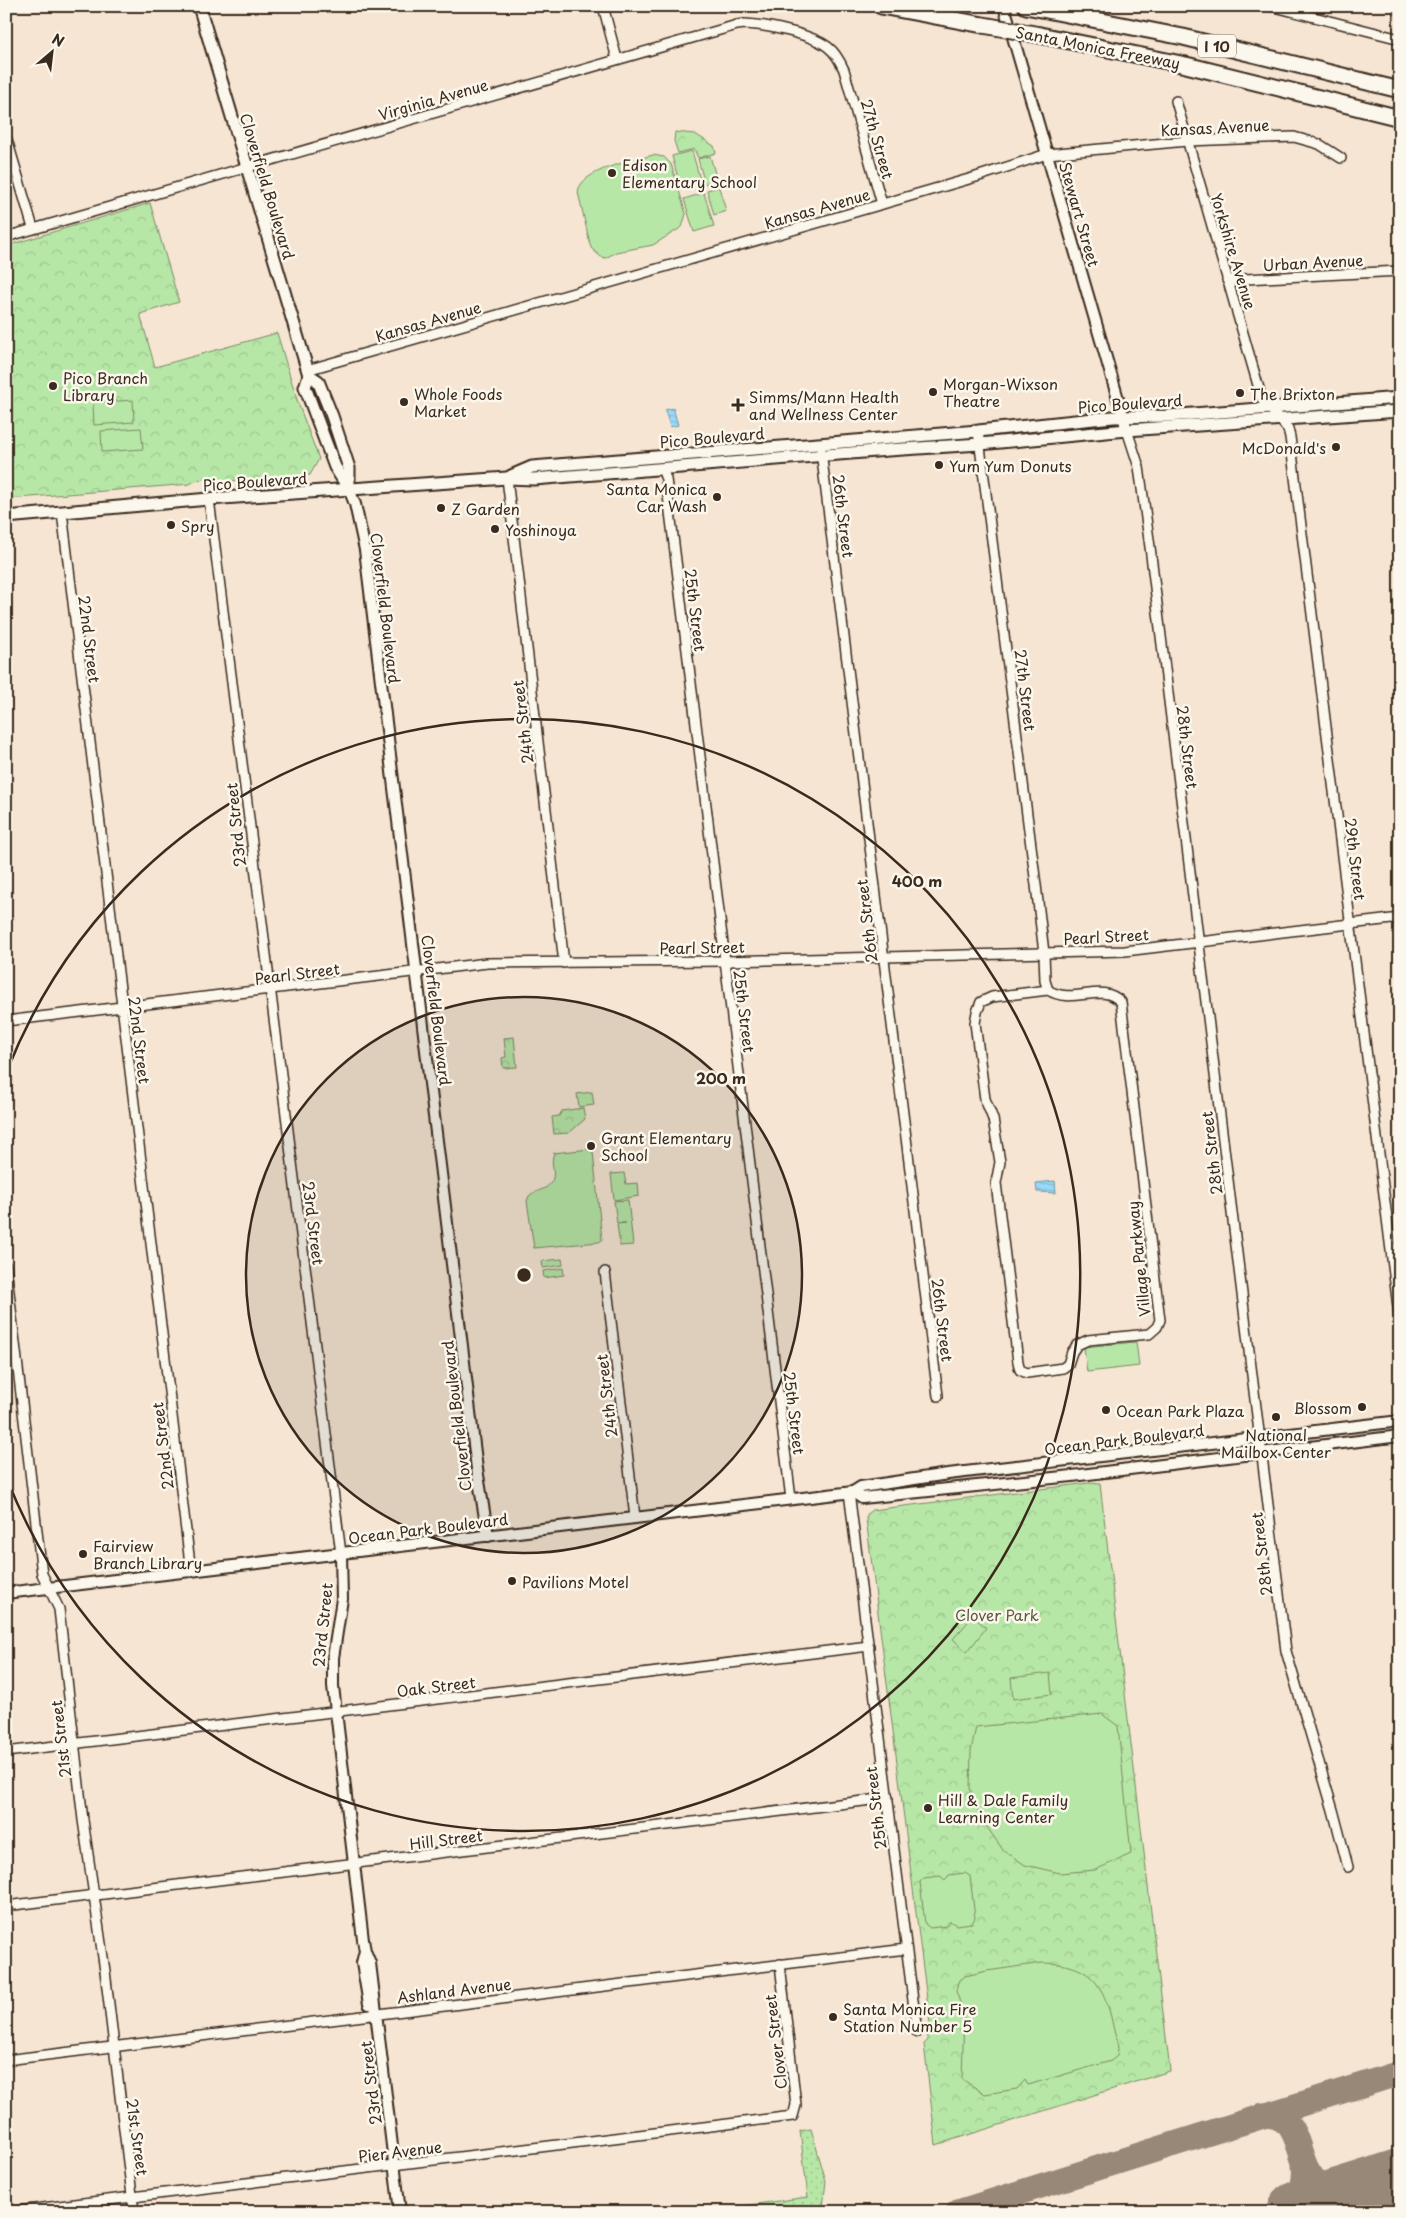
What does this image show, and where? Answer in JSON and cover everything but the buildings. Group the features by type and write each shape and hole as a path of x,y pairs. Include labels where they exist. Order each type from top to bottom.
{"highway":[{"name":"Santa Monica Freeway","path":"881,6 1040,34 1186,65 1400,118"},
{"name":"Santa Monica Freeway","path":"1029,7 1182,38 1400,90"}],"main road":[{"name":"Cloverfield Boulevard","path":"199,6 308,373 305,388 334,468 349,489"},
{"name":"Cloverfield Boulevard","path":"308,373 318,381 332,416 349,468 349,489"},
{"name":"Pico Boulevard","path":"6,517 349,489 507,478 534,480 662,469 820,443 978,431 1124,416 1167,416 1400,398"},
{"name":"Pico Boulevard","path":"507,478 532,467 654,457 822,456 1127,430 1400,411"},
{"path":"654,457 662,469"}],"street":[{"path":"603,6 617,59"},
{"name":"Stewart Street","path":"1004,6 1127,430"},
{"path":"1271,6 1400,39"},
{"name":"Virginia Avenue","path":"6,237 737,25 752,24 807,36 827,46 840,60 847,81"},
{"name":"27th Street","path":"847,81 882,204"},
{"name":"Yorkshire Avenue","path":"1176,102 1262,398 1268,407"},
{"path":"6,136 33,228"},
{"name":"Kansas Avenue","path":"308,373 1047,154 1187,141 1294,137 1319,144 1341,158"},
{"name":"Urban Avenue","path":"1228,280 1400,271"},
{"name":"29th Street","path":"1268,407 1288,429 1290,438 1400,1323"},
{"name":"28th Street","path":"1127,430 1141,476 1236,1255 1263,1452 1286,1651 1348,1867"},
{"name":"27th Street","path":"978,431 1044,953 1045,981 1048,990"},
{"name":"26th Street","path":"820,443 938,1396"},
{"name":"25th Street","path":"662,469 666,479 792,1498"},
{"name":"24th Street","path":"507,478 564,963"},
{"name":"Cloverfield Boulevard","path":"349,489 362,532 477,1469 488,1536"},
{"name":"23rd Street","path":"209,499 341,1554 341,1607 332,1673 335,1713 365,1951 362,1963 373,2014 392,2166 400,2212"},
{"name":"22nd Street","path":"62,512 191,1572"},
{"name":"Pearl Street","path":"6,1021 487,963 1125,951 1400,918"},
{"name":"Village Parkway","path":"1048,990 1064,997 1105,992 1114,995 1121,1002 1160,1320 1157,1327 1150,1334 1088,1340 1077,1346 1072,1352 1068,1364 1063,1368 1027,1373 1020,1370 1018,1362 996,1183 1000,1162 993,1119 985,1099 975,1023 981,1002 992,996 1048,990"},
{"name":"21st Street","path":"6,1266 42,1574 58,1609 134,2212"},
{"name":"24th Street","path":"605,1272 635,1517"},
{"name":"Ocean Park Boulevard","path":"6,1593 851,1492 861,1487 948,1474 1400,1421"},
{"name":"Ocean Park Boulevard","path":"851,1492 862,1498 1072,1476 1400,1436"},
{"name":"25th Street","path":"851,1492 917,2032"},
{"name":"Oak Street","path":"6,1752 869,1646"},
{"name":"Hill Street","path":"6,1906 888,1798"},
{"name":"Ashland Avenue","path":"6,2060 906,1949"},
{"name":"Clover Street","path":"780,1964 796,2105 793,2116"},
{"name":"Pier Avenue","path":"10,2212 793,2116"},
{"name":"23rd Street","path":"392,2166 394,2212"}],"green space":[{"path":"675,132 695,134 714,146 716,153 698,158 694,149 678,153 674,141"},
{"path":"692,151 701,183 681,189 672,156"},
{"path":"653,155 664,157 671,164 686,214 682,227 653,245 616,252 606,258 601,257 591,248 578,192 581,184 588,177 609,167"},
{"path":"710,156 717,180 705,184 698,159"},
{"path":"719,187 726,211 714,215 707,190"},
{"path":"704,193 714,226 694,232 684,199"},
{"path":"150,203 179,302 140,314 155,367 277,333 298,403 319,459 310,475 218,482 204,479 190,484 6,499 6,246"},
{"path":"133,400 134,422 94,425 93,403"},
{"path":"141,428 143,449 102,452 101,431"},
{"path":"514,1037 517,1067 503,1068 502,1058 506,1057 504,1038"},
{"path":"592,1092 594,1105 579,1107 577,1094"},
{"path":"583,1108 585,1119 569,1133 554,1134 552,1117 559,1116 562,1111"},
{"path":"589,1149 593,1152 602,1240 599,1242 534,1248 527,1201 529,1196 550,1184 553,1177 552,1161 554,1153"},
{"path":"624,1173 626,1184 638,1183 639,1196 614,1200 611,1174"},
{"path":"628,1200 633,1245 620,1246 617,1224 626,1223 617,1223 614,1201"},
{"path":"562,1259 563,1265 543,1268 542,1261"},
{"path":"563,1268 564,1275 544,1278 543,1271"},
{"path":"1136,1342 1139,1366 1087,1372 1084,1347"},
{"name":"Clover Park","path":"1089,1483 1100,1484 1170,2071 936,2145 924,2044 928,2040 927,2031 931,2031 866,1518 872,1510"},
{"path":"973,1616 986,1628 967,1652 953,1639"},
{"path":"1050,1673 1052,1694 1013,1699 1011,1678"},
{"path":"1102,1714 1118,1726 1131,1854 1095,1870 1060,1873 1025,1865 1003,1850 980,1817 970,1788 971,1751 976,1727"},
{"path":"965,1873 970,1876 975,1918 972,1923 956,1925 950,1921 946,1926 930,1928 925,1924 920,1882 924,1878 940,1876 945,1880 949,1875"},
{"path":"1042,1963 1072,1967 1083,1971 1092,1978 1105,1998 1118,2045 1117,2056 1111,2061 1028,2085 1025,2080 1017,2089 985,2094 962,2079 964,2014 956,1991 958,1982 965,1976 987,1971"},
{"path":"811,2129 826,2181 823,2207 803,2212 697,2212 808,2197 800,2131"}],"water":[{"path":"673,408 678,425 670,427 665,410"},
{"path":"1055,1181 1056,1193 1037,1192 1036,1183"}],"taxiway":[{"path":"958,2212 1400,2073"},
{"path":"1263,2115 1278,2118 1288,2124 1294,2134 1308,2171 1316,2181 1333,2190 1346,2192 1364,2191"},
{"path":"1283,2212 1289,2208 1300,2192 1304,2180 1304,2166"},
{"path":"1336,2212 1343,2203 1364,2191"}],"runway":[{"path":"1298,2212 1400,2180"}],"place":[{"name":"Edison Elementary School","path":"612,173"},
{"name":"Pico Branch Library","path":"53,386"},
{"name":"Morgan-Wixson Theatre","path":"933,392"},
{"name":"The Brixton","path":"1240,393"},
{"name":"Whole Foods Market","path":"404,402"},
{"name":"Simms/Mann Health and Wellness Center","path":"738,405"},
{"name":"McDonald's","path":"1336,447"},
{"name":"Yum Yum Donuts","path":"939,465"},
{"name":"Santa Monica Car Wash","path":"717,497"},
{"name":"Z Garden","path":"441,508"},
{"name":"Spry","path":"171,525"},
{"name":"Yoshinoya","path":"495,529"},
{"name":"Grant Elementary School","path":"591,1146"},
{"name":"Blossom","path":"1362,1407"},
{"name":"Ocean Park Plaza","path":"1106,1410"},
{"name":"National Mailbox Center","path":"1276,1417"},
{"name":"Fairview Branch Library","path":"83,1554"},
{"name":"Pavilions Motel","path":"512,1581"},
{"name":"Hill & Dale Family Learning Center","path":"928,1808"},
{"name":"Santa Monica Fire Station Number 5","path":"833,2017"}]}
